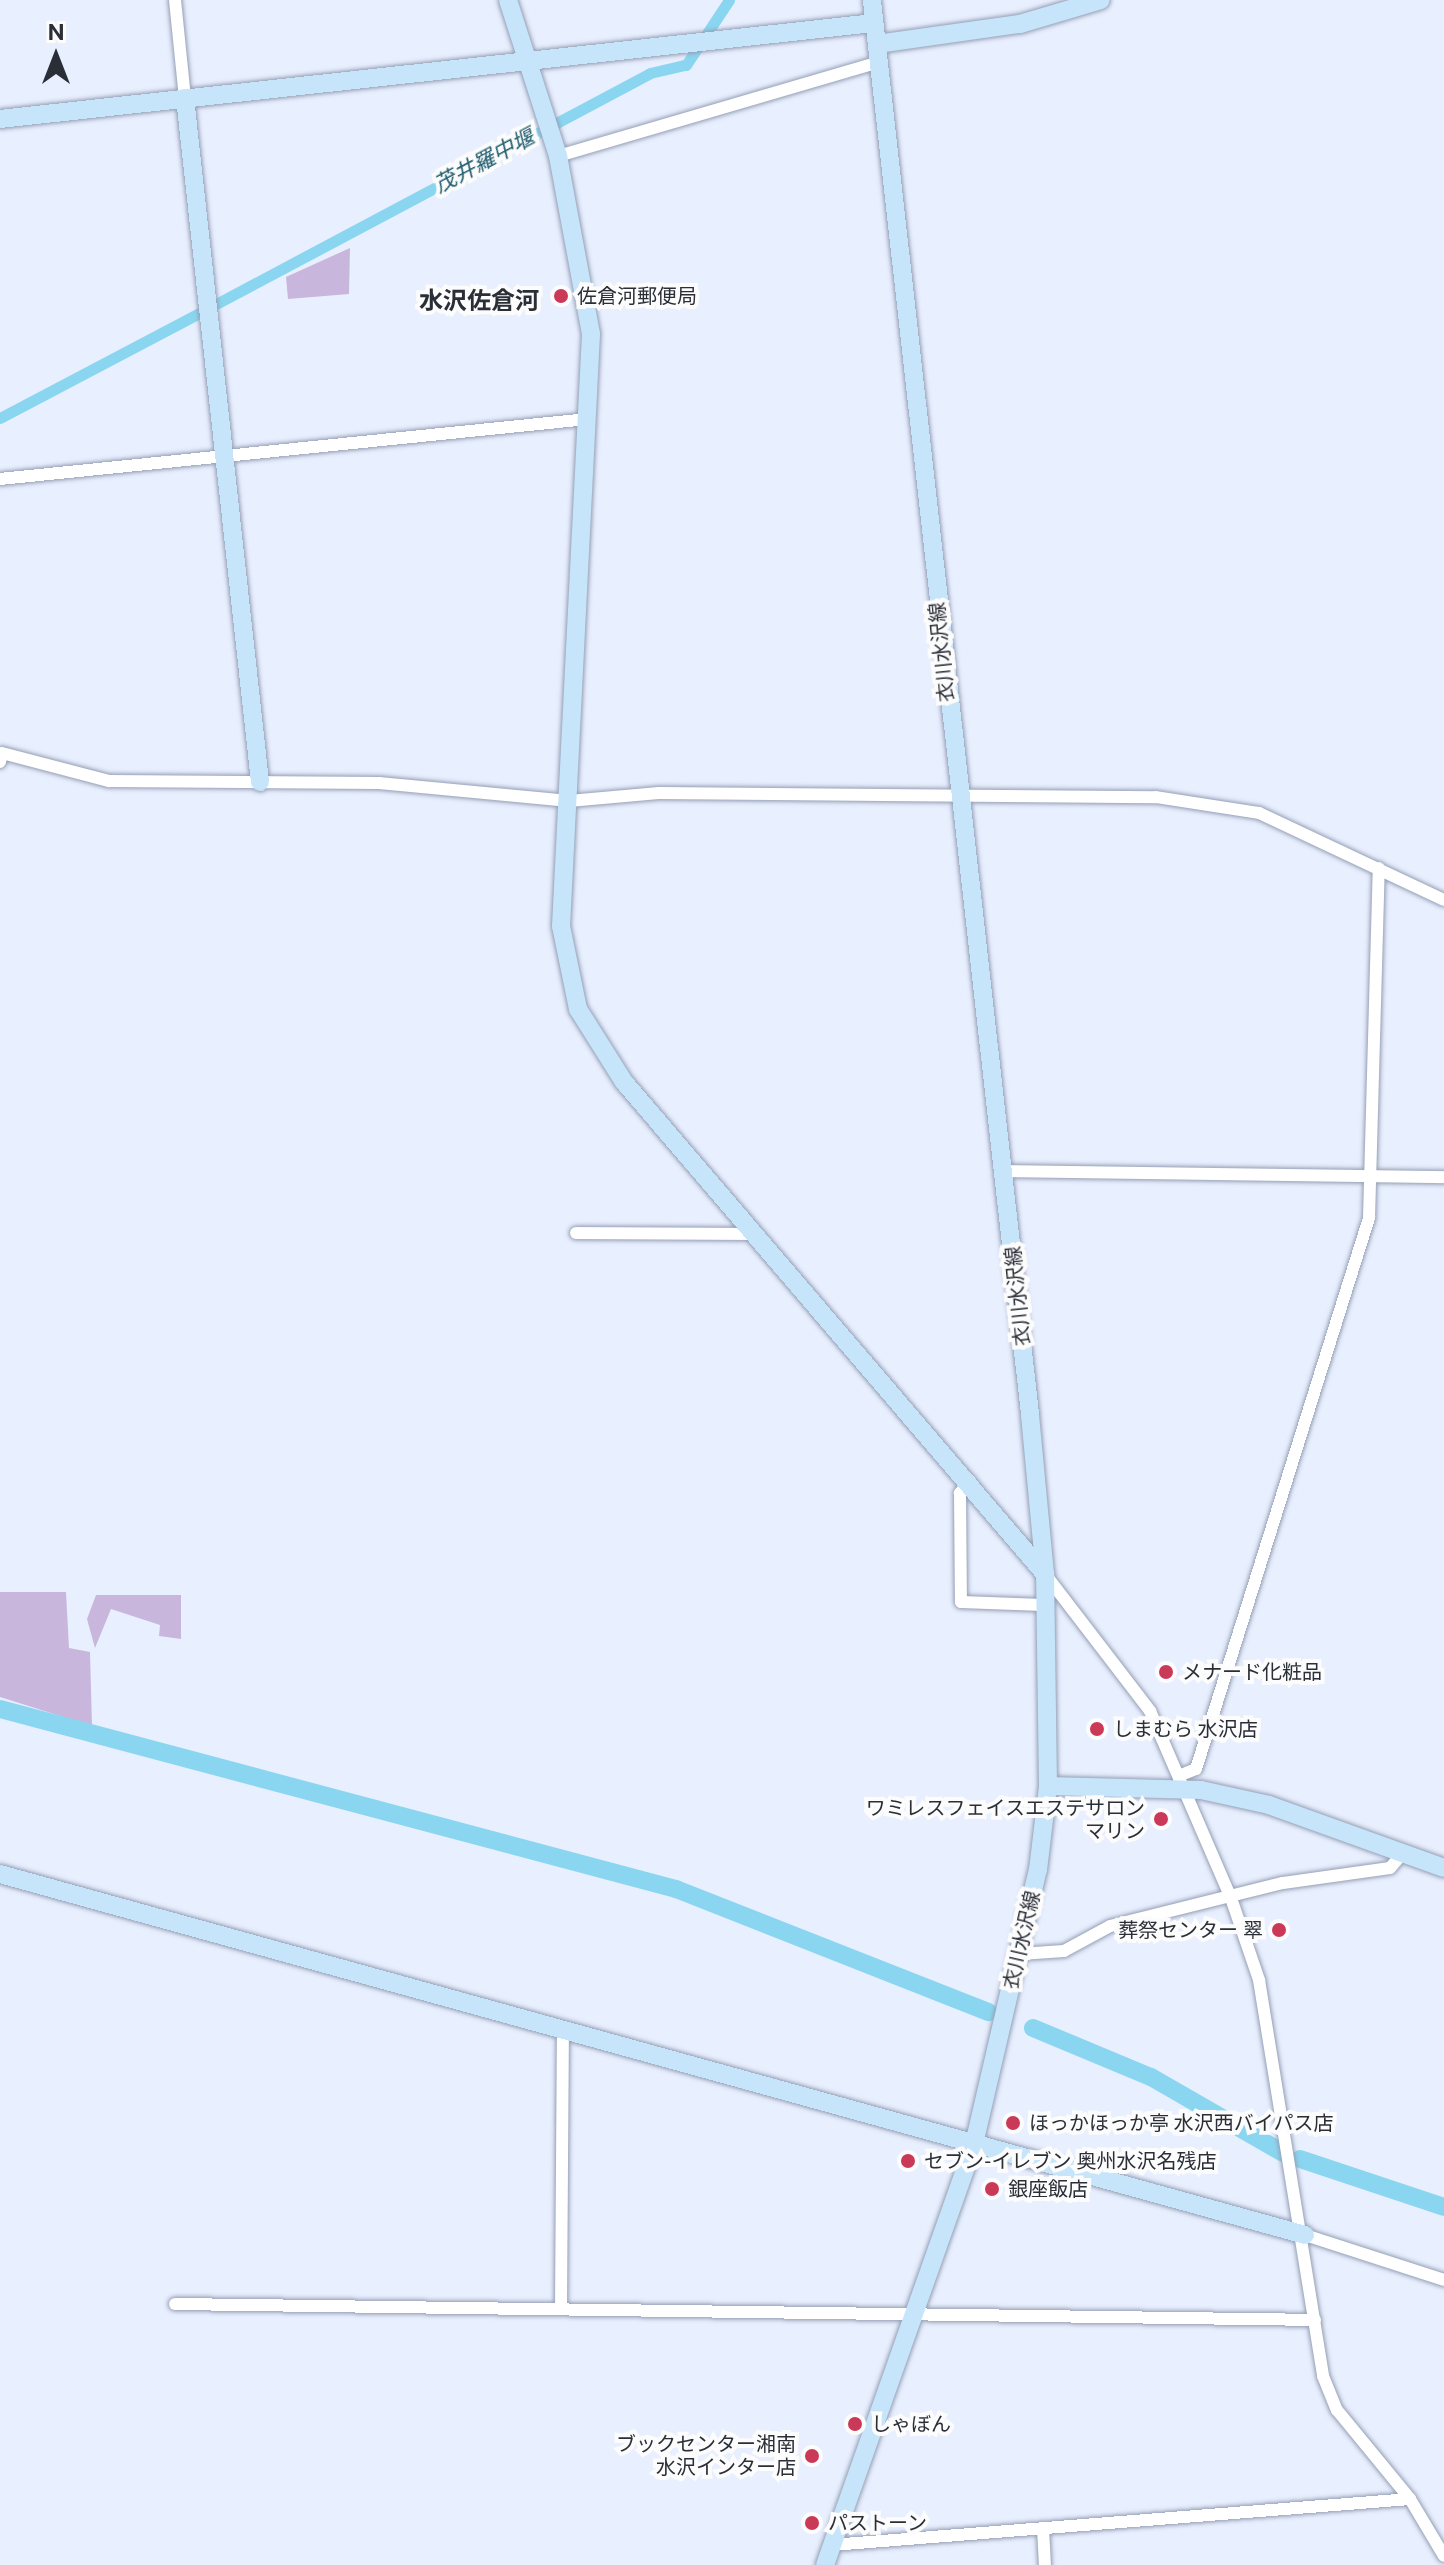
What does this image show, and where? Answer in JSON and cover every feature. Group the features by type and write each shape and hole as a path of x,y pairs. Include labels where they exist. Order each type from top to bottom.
{"street":[{"path":"175,0 260,782"},
{"path":"508,0 558,156 591,334 561,926 578,1009 624,1082 750,1234 970,1481 1135,1685 1183,1782 1231,1898 1259,1980 1305,2235 1315,2320 1337,2410 1410,2499 1444,2556"},
{"name":"衣川水沢線","path":"825,2565 974,2144 1020,1954 1048,1786 1043,1605 1045,1574 1005,1171 958,799 872,0"},
{"path":"558,156 878,53 1020,24 1101,0"},
{"path":"0,119 874,23"},
{"path":"0,479 588,419"},
{"path":"0,762 2,753 109,781 379,783 569,801 659,793 958,799 1156,797 1259,813 1444,900"},
{"path":"1183,1782 1196,1769 1360,1250 1371,1176 1379,868"},
{"path":"1005,1171 1444,1177"},
{"path":"576,1233 750,1234"},
{"path":"970,1481 960,1493 960,1600 1043,1605"},
{"path":"1048,1786 1183,1782 1269,1805 1444,1868"},
{"path":"1020,1954 1064,1951 1110,1926 1231,1898 1390,1868 1402,1854"},
{"path":"0,1874 1305,2235 1444,2280"},
{"path":"561,2308 563,2030"},
{"path":"175,2304 1315,2320"},
{"path":"832,2545 1410,2499"},
{"path":"1043,2528 1045,2565"}],"shaded area":[{"path":"350,248 349,294 288,299 286,277"},
{"path":"0,1592 66,1592 69,1648 90,1652 92,1726 0,1697"},
{"path":"96,1595 181,1595 181,1639 159,1636 160,1625 111,1609 95,1648 87,1619"}],"waterway":[{"name":"茂井羅中堰","path":"218,303 650,73 686,65 729,0"},
{"name":"茂井羅中堰","path":"0,418 199,313"},
{"path":"0,1709 676,1889 989,2012"},
{"path":"1033,2028 1151,2077 1283,2153"},
{"path":"1300,2159 1444,2207"}],"place":[{"name":"佐倉河郵便局","path":"561,296"},
{"name":"メナード化粧品","path":"1166,1672"},
{"name":"しまむら 水沢店","path":"1097,1729"},
{"name":"ワミレスフェイスエステサロン マリン","path":"1161,1819"},
{"name":"葬祭センター 翠","path":"1279,1930"},
{"name":"ほっかほっか亭 水沢西バイパス店","path":"1013,2123"},
{"name":"セブン-イレブン 奥州水沢名残店","path":"908,2161"},
{"name":"銀座飯店","path":"992,2189"},
{"name":"しゃぼん","path":"855,2424"},
{"name":"ブックセンター湘南 水沢インター店","path":"812,2456"},
{"name":"パストーン","path":"812,2523"}],"district":[{"name":"水沢佐倉河","path":"479,301"}]}
